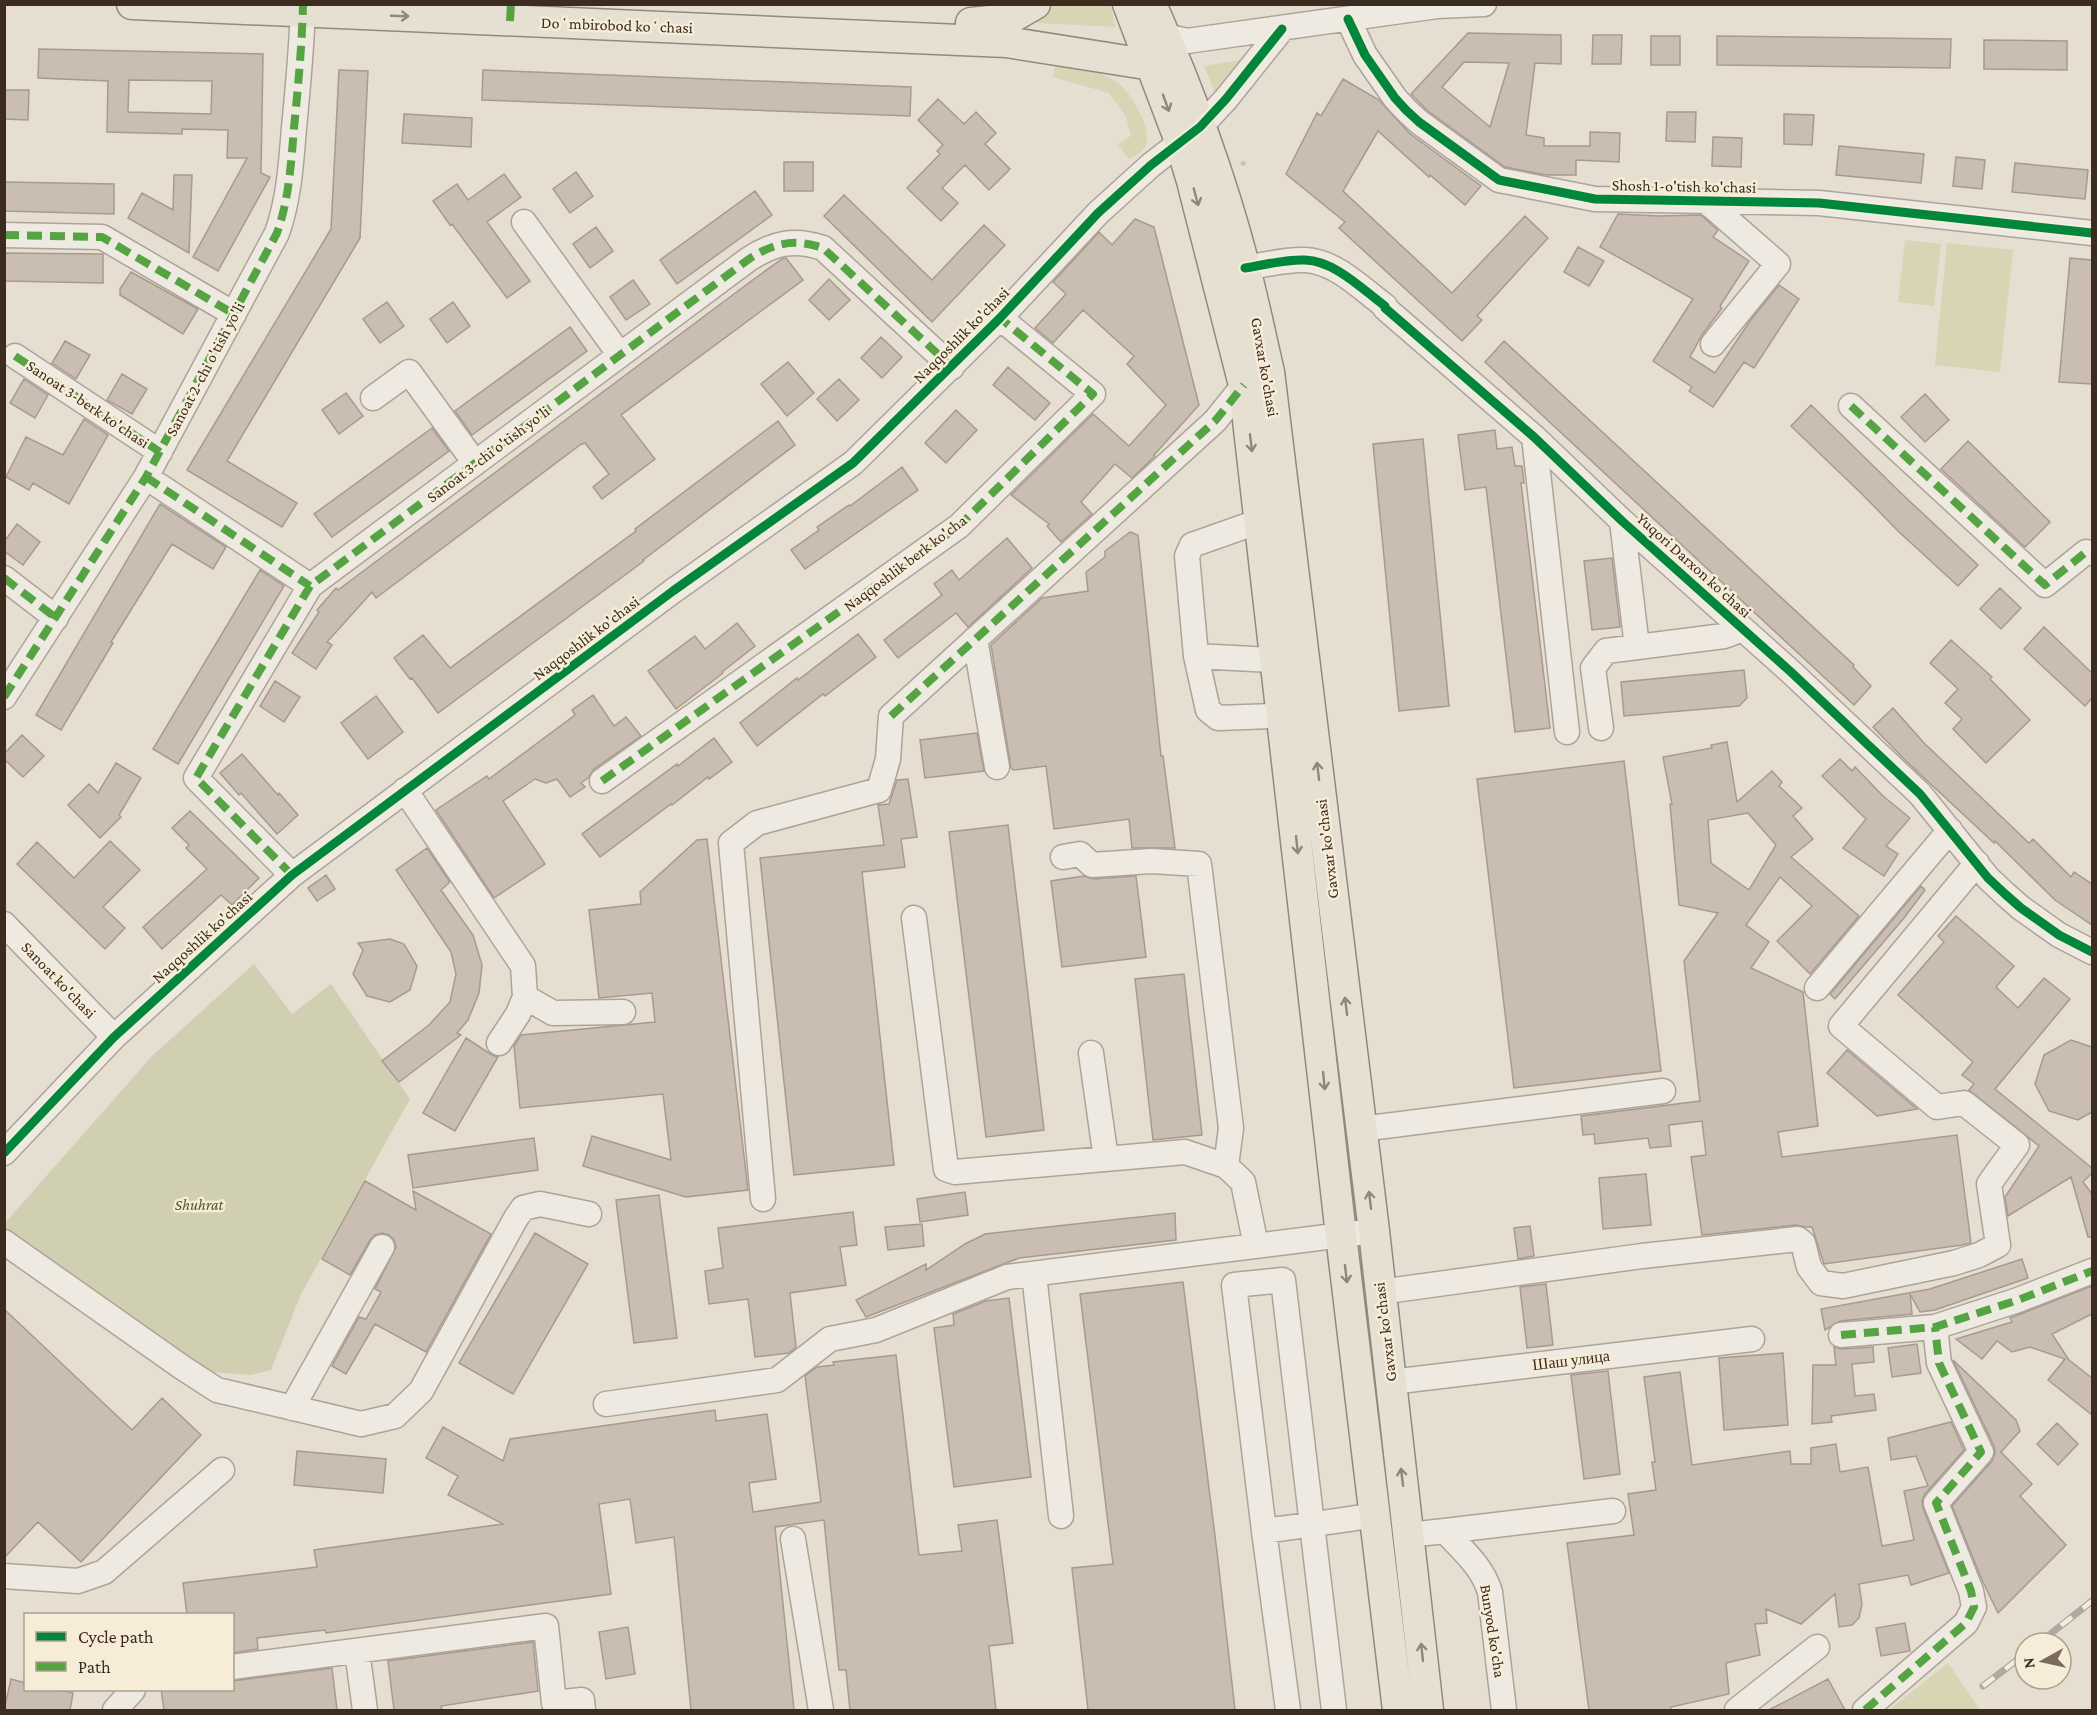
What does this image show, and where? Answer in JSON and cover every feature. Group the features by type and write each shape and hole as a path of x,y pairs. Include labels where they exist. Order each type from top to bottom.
{"main road":[{"name":"Doʻmbirobod koʻchasi","path":"132,4 510,13 1006,42 1102,57 1164,48"},
{"name":"Doʻmbirobod koʻchasi","path":"567,4 971,23 1111,39 1164,48"},
{"path":"971,23 1009,19 1035,4"},
{"name":"Gavxar ko'chasi","path":"1128,4 1164,48"},
{"name":"Gavxar ko'chasi","path":"1151,4 1190,134 1223,297 1273,516 1297,715 1341,1235 1398,1710"},
{"name":"Gavxar ko'chasi","path":"1190,134 1217,172 1245,268 1269,372 1273,516"},
{"name":"Gavxar ko'chasi","path":"1297,715 1361,1130 1428,1710"}],"street":[{"path":"1164,48 1437,5 1485,4"},
{"name":"Sanoat 2-chi o'tish yo'li","path":"4,697 146,477 277,233 285,208 291,159 303,8"},
{"name":"Shosh 1-o'tish ko'chasi","path":"1348,20 1365,55 1406,110 1499,180 1595,199 1819,203 2092,233"},
{"name":"Naqqoshlik ko'chasi","path":"4,1153 114,1037 292,875 541,692 673,591 853,463 952,367 1098,213 1190,134 1226,99 1282,29"},
{"path":"1706,201 1778,264 1713,344"},
{"path":"524,222 620,355"},
{"path":"4,235 102,237 234,314"},
{"name":"Sanoat 3-chi o'tish yo'li","path":"292,875 196,778 310,586 767,247 806,242 823,248 952,367"},
{"name":"Yuqori Darxon ko'chasi","path":"1245,268 1299,260 1316,261 1334,269 1385,306 1534,437 1622,521 1743,629 1920,794 1988,878 2021,908 2060,935 2092,952"},
{"name":"Naqqoshlik berk ko'cha","path":"602,781 959,526 1093,394 1000,318"},
{"name":"Sanoat 3-berk ko'chasi","path":"15,356 160,452"},
{"path":"374,398 409,372 476,463"},
{"path":"764,1199 731,843 757,824 879,790 888,759 891,716 1215,421 1244,385"},
{"path":"1851,406 2045,585 2086,552 2092,553"},
{"path":"1534,437 1567,732"},
{"path":"146,477 310,586"},
{"path":"1273,516 1192,545 1187,556 1196,656 1208,710 1218,718 1297,715"},
{"path":"1622,521 1637,647"},
{"path":"4,578 56,618"},
{"path":"1601,728 1593,668 1606,651 1724,636 1743,629"},
{"path":"975,639 997,767"},
{"path":"1196,656 1291,661"},
{"path":"405,790 523,966 525,997 518,1014 499,1043"},
{"path":"1817,988 1950,830"},
{"path":"1063,857 1080,854 1092,865 1151,861 1199,864 1231,1128 1226,1166"},
{"path":"1380,1292 1642,1256 1798,1239 1803,1243 1809,1267 1821,1283 1843,1286 1954,1263 1979,1255 1998,1245 1989,1184 2018,1145 1964,1103 1937,1107 1841,1026 1977,863"},
{"path":"914,918 946,1169 955,1172 1185,1152 1226,1166 1243,1182 1256,1246"},
{"name":"Sanoat ko'chasi","path":"4,924 114,1037"},
{"path":"525,997 553,1013 623,1012"},
{"path":"1091,1053 1106,1159"},
{"path":"1361,1130 1663,1091"},
{"path":"4,1242 217,1390 361,1424 395,1416 421,1390 523,1208 540,1204 589,1214"},
{"path":"606,1404 777,1380 830,1339 876,1330 1006,1277 1374,1231"},
{"path":"292,1408 382,1247"},
{"path":"1841,1335 1935,1327 2018,1300 2092,1271"},
{"path":"1034,1274 1061,1516"},
{"path":"1288,1710 1234,1285 1283,1280 1334,1710"},
{"path":"1865,1710 1966,1623 1974,1607 1971,1591 1936,1503 1981,1452 1939,1363 1935,1327"},
{"name":"Шаш улица","path":"1391,1382 1752,1339"},
{"path":"4,1576 78,1581 104,1572 222,1470"},
{"path":"1408,1535 1613,1511"},
{"path":"1264,1531 1375,1515"},
{"name":"Bunyod ko'cha","path":"1445,1532 1473,1559 1486,1578 1490,1592 1504,1710"},
{"path":"793,1539 821,1710"},
{"path":"234,1667 546,1626 554,1703 582,1700 583,1710"},
{"path":"1737,1710 1817,1647"},
{"path":"357,1651 365,1710"},
{"path":"115,1710 131,1691"}],"path":[{"path":"1241,164 1248,162"}],"shaded area":[{"path":"1050,5 1111,5 1115,27 1037,23 1037,19"},
{"path":"1245,59 1215,93 1204,66"},
{"path":"1056,63 1093,71 1120,84 1138,109 1146,128 1146,144 1142,151 1129,159 1118,144 1131,136 1126,117 1109,93 1053,77"},
{"path":"1905,240 1941,244 1934,306 1898,302"},
{"path":"1947,243 2013,250 2000,372 1935,365"},
{"path":"1948,1663 1980,1710 1889,1710"}],"green space":[{"name":"Shuhrat","path":"254,964 292,1014 331,984 410,1099 301,1294 271,1370 251,1375 203,1371 5,1235 5,1223 152,1056"}],"building":[{"path":"1468,33 1561,35 1561,64 1535,63 1526,135 1544,138 1544,146 1590,146 1590,132 1620,133 1619,162 1576,160 1576,175 1546,175 1505,167 1428,111 1411,94","holes":["1464,62 1509,63 1490,127 1442,87"]},
{"path":"1593,35 1622,35 1621,64 1592,64"},
{"path":"1651,36 1680,36 1680,65 1651,65"},
{"path":"1717,36 1951,39 1950,68 1717,65"},
{"path":"1984,40 2067,41 2067,70 1984,69"},
{"path":"39,49 263,54 261,173 270,177 218,271 193,257 247,158 227,158 228,130 182,129 182,134 107,132 108,81 38,78","holes":["129,80 212,81 211,114 128,112"]},
{"path":"339,70 368,71 360,238 227,461 297,503 282,527 187,470 331,229"},
{"path":"483,70 911,87 910,116 482,100"},
{"path":"1343,79 1379,100 1409,133 1481,186 1465,205 1430,175 1429,177 1378,131 1343,191 1452,293 1525,216 1548,238 1477,316 1482,320 1462,341 1339,228 1345,222 1286,174 1317,113 1321,116"},
{"path":"4,90 29,90 28,120 4,119"},
{"path":"938,99 964,124 976,112 996,133 985,144 1010,169 989,190 965,165 942,188 958,203 941,221 907,188 940,154 937,151 943,145 918,120"},
{"path":"1667,112 1696,112 1695,142 1666,141"},
{"path":"404,114 472,118 471,147 402,143"},
{"path":"1784,114 1814,115 1812,145 1784,144"},
{"path":"1713,137 1742,138 1741,167 1712,166"},
{"path":"1839,146 1924,154 1921,183 1836,175"},
{"path":"1956,157 1985,160 1982,189 1953,186"},
{"path":"784,162 813,162 813,191 784,191"},
{"path":"2015,163 2088,170 2085,199 2012,192"},
{"path":"576,172 593,196 570,213 553,189"},
{"path":"504,174 521,197 487,222 530,281 507,298 433,201 457,184 468,200"},
{"path":"174,175 192,175 189,253 128,218 142,193 173,210"},
{"path":"4,182 114,184 114,214 4,211"},
{"path":"755,191 772,215 677,284 660,260"},
{"path":"844,195 932,280 984,225 1005,245 932,322 824,216"},
{"path":"1618,214 1701,215 1718,230 1713,237 1749,261 1690,357 1715,373 1750,321 1779,285 1799,299 1754,368 1744,362 1713,407 1689,391 1692,387 1653,361 1693,299 1600,247"},
{"path":"1135,219 1154,227 1199,405 1155,456 1132,478 1115,464 1081,502 1092,514 1061,542 1047,526 1049,524 1011,495 1093,414 1129,446 1166,405 1127,364 1134,356 1083,310 1053,343 1035,328 1066,294 1053,282 1099,232 1112,245"},
{"path":"596,227 613,251 590,268 573,244"},
{"path":"1578,247 1604,261 1589,286 1564,272"},
{"path":"4,253 103,254 103,283 4,281"},
{"path":"786,258 803,280 621,415 655,459 602,499 593,487 609,474 585,443 580,445 376,598 372,592 327,642 332,645 316,669 292,653 319,612 317,610 336,588 338,590 754,279"},
{"path":"2070,258 2092,260 2092,384 2059,382"},
{"path":"131,272 198,309 183,334 120,295 120,289"},
{"path":"829,279 850,300 829,320 809,300"},
{"path":"633,280 650,304 626,320 610,297"},
{"path":"387,302 404,326 380,343 363,319"},
{"path":"453,302 470,326 447,343 430,319"},
{"path":"570,327 587,351 472,435 455,411"},
{"path":"881,337 902,357 882,378 861,358"},
{"path":"65,341 90,355 76,379 52,363"},
{"path":"1504,341 1854,665 1853,667 1871,686 1854,705 1485,362"},
{"path":"788,362 814,393 787,416 761,384"},
{"path":"1008,367 1050,403 1035,420 993,385"},
{"path":"122,374 147,389 132,414 107,400"},
{"path":"24,379 48,395 35,418 10,403"},
{"path":"839,379 859,400 837,421 817,399"},
{"path":"346,393 363,416 339,434 322,410"},
{"path":"1925,394 1949,420 1925,442 1901,417"},
{"path":"1811,405 1978,565 1958,586 1791,426"},
{"path":"956,410 977,430 946,463 925,443"},
{"path":"84,419 108,435 69,504 33,483 29,490 6,477 26,437 63,455"},
{"path":"778,421 795,445 644,561 438,713 394,658 423,635 450,668 636,531 635,529"},
{"path":"432,428 449,451 332,537 314,514"},
{"path":"1495,430 1497,449 1512,447 1515,466 1522,466 1524,483 1521,483 1550,728 1515,732 1486,487 1465,490 1458,435"},
{"path":"1423,439 1449,706 1399,711 1373,444"},
{"path":"1968,441 2050,522 2025,547 1941,469"},
{"path":"902,467 918,490 805,569 791,550 819,530 817,527 850,506"},
{"path":"160,504 226,547 213,569 172,544 111,642 113,643 61,730 36,715"},
{"path":"17,524 40,542 23,565 4,551 4,542"},
{"path":"1130,532 1138,535 1161,756 1163,756 1175,848 1132,848 1129,819 1054,829 1046,766 1013,770 1011,768 991,645 1042,598 1088,591 1086,572 1105,557 1105,551"},
{"path":"1007,538 1032,568 968,627 956,613 898,658 884,640 942,595 934,584 952,570 959,580"},
{"path":"1612,558 1620,627 1592,630 1584,561"},
{"path":"260,570 284,586 178,764 153,749"},
{"path":"2000,588 2021,608 2001,629 1980,609"},
{"path":"737,623 755,646 676,709 648,671 695,636 705,649"},
{"path":"2044,627 2092,673 2092,698 2085,706 2024,649"},
{"path":"858,634 876,657 825,696 823,694 757,746 740,723"},
{"path":"1951,640 1992,677 1990,679 2030,720 1986,763 1953,729 1962,719 1945,703 1958,689 1930,663"},
{"path":"1744,670 1747,698 1739,706 1624,716 1621,682"},
{"path":"275,681 300,697 284,722 260,706"},
{"path":"593,695 614,726 626,717 641,736 594,769 581,783 585,787 570,797 557,779 546,783 535,779 503,801 545,864 494,898 436,810 487,776 489,779 575,715 572,710"},
{"path":"376,696 403,732 368,759 341,723"},
{"path":"1893,708 1924,743 2029,843 2033,839 2071,877 2074,872 2092,884 2092,925 2055,900 1995,841 1994,843 1906,761 1873,727"},
{"path":"977,733 984,771 925,778 920,740"},
{"path":"22,735 44,756 23,777 4,759 4,754"},
{"path":"714,738 732,762 709,779 708,777 600,857 582,834"},
{"path":"1727,742 1737,802 1772,771 1782,782 1779,786 1802,808 1793,816 1813,839 1791,857 1859,916 1810,974 1777,941 1812,906 1780,877 1746,925 1769,942 1751,968 1803,992 1818,1126 1778,1132 1782,1157 1957,1135 1971,1243 1824,1264 1812,1227 1796,1225 1702,1235 1691,1157 1706,1155 1702,1121 1669,1125 1671,1146 1650,1148 1648,1138 1595,1144 1594,1134 1583,1135 1581,1116 1700,1101 1684,961 1718,913 1679,905 1670,804 1672,804 1663,757 1712,748 1711,745","holes":["1748,813 1776,845 1749,890 1711,863 1708,820"]},
{"path":"242,754 298,815 277,834 220,773"},
{"path":"1840,759 1852,771 1855,767 1883,796 1910,818 1886,846 1898,854 1884,876 1843,848 1866,819 1822,776"},
{"path":"1624,761 1661,1071 1514,1088 1477,779"},
{"path":"116,763 141,778 119,815 121,817 100,838 68,805 89,784 98,793"},
{"path":"908,779 917,837 901,839 905,867 862,872 894,1165 794,1175 760,858 884,845 878,805 889,804 897,780"},
{"path":"190,811 259,878 232,905 221,895 162,949 143,927 207,869 186,848 189,845 172,828"},
{"path":"1008,825 1044,1130 986,1137 949,832"},
{"path":"707,839 748,1190 686,1197 583,1166 592,1136 671,1160 663,1094 520,1108 514,1046 521,1035 655,1022 652,993 599,998 589,910 641,904 640,892 697,840"},
{"path":"110,841 140,870 103,907 125,928 105,949 17,864 37,842 74,878"},
{"path":"427,848 450,882 441,890 473,935 482,965 479,993 468,1020 457,1033 461,1035 399,1082 382,1061 429,1025 450,1002 456,974 451,952 396,870"},
{"path":"326,875 335,889 317,901 308,888"},
{"path":"1084,876 1093,879 1136,876 1146,957 1062,967 1051,881"},
{"path":"1921,886 1925,890 1904,918 1835,999 1830,994"},
{"path":"1956,916 2014,966 1996,987 2018,1008 2044,978 2070,999 1995,1089 2092,1168 2092,1173 2083,1182 2092,1194 2092,1237 2088,1237 2071,1177 2008,1216 2005,1197 2039,1146 1969,1090 1974,1084 1962,1075 1973,1062 1898,995 1944,942 1938,936"},
{"path":"390,939 404,944 417,966 410,990 390,1002 367,996 353,974 363,950 358,943"},
{"path":"1184,974 1202,1135 1153,1140 1135,979"},
{"path":"466,1038 498,1057 455,1131 423,1113"},
{"path":"2071,1040 2092,1047 2092,1112 2078,1120 2049,1111 2035,1084 2044,1055"},
{"path":"1847,1050 1917,1109 1877,1116 1827,1073"},
{"path":"534,1138 538,1170 413,1188 408,1155"},
{"path":"1646,1174 1651,1225 1603,1229 1599,1178"},
{"path":"365,1181 416,1210 413,1191 491,1234 426,1352 375,1324 346,1374 332,1366 359,1317 366,1319 381,1292 375,1289 396,1247 389,1235 382,1233 375,1235 350,1275 322,1259"},
{"path":"965,1192 968,1215 920,1222 917,1199"},
{"path":"659,1195 677,1338 634,1343 616,1200"},
{"path":"853,1212 857,1245 840,1247 846,1285 790,1293 796,1347 789,1353 755,1357 748,1299 709,1304 705,1271 723,1268 718,1228"},
{"path":"1175,1213 1176,1240 1019,1258 866,1317 856,1300 926,1264 926,1270 965,1244 985,1234"},
{"path":"922,1224 924,1246 888,1250 885,1227"},
{"path":"1530,1226 1534,1256 1518,1259 1514,1228"},
{"path":"535,1233 588,1264 513,1394 459,1363"},
{"path":"2022,1259 2028,1278 1935,1310 1920,1312 1910,1294 1912,1314 1840,1321 1825,1330 1821,1309 1930,1289"},
{"path":"1183,1282 1235,1710 1088,1710 1072,1568 1113,1564 1080,1294"},
{"path":"1546,1284 1553,1345 1527,1348 1520,1287"},
{"path":"2092,1286 2092,1314 2052,1334 2069,1360 2092,1378 2092,1415 2048,1380 2065,1359 2030,1347 2012,1352 1997,1341 1982,1359 1956,1339 2012,1322 2010,1318"},
{"path":"1009,1298 1031,1477 954,1487 934,1328 954,1325 953,1314 986,1301"},
{"path":"4,1309 132,1430 162,1398 201,1435 81,1562 38,1522 4,1558"},
{"path":"1917,1344 1921,1373 1892,1377 1888,1348"},
{"path":"1834,1347 1842,1349 1873,1347 1874,1362 1852,1364 1855,1396 1874,1394 1876,1410 1831,1416 1832,1422 1812,1424 1813,1365 1836,1365"},
{"path":"1783,1353 1788,1425 1724,1430 1719,1358"},
{"path":"896,1355 919,1555 962,1551 958,1525 997,1520 1013,1643 989,1646 996,1710 850,1710 846,1670 839,1670 824,1520 775,1527 794,1710 691,1710 674,1537 636,1543 630,1499 599,1504 611,1594 326,1633 325,1630 257,1638 258,1649 234,1653 234,1613 187,1613 183,1583 317,1567 314,1550 503,1524 448,1495 458,1476 426,1458 443,1427 503,1461 510,1439 715,1410 716,1421 767,1414 776,1479 749,1483 753,1512 821,1502 805,1376 817,1367 834,1365 833,1362"},
{"path":"1953,1360 2016,1420 2020,1431 2001,1452 2032,1484 2020,1496 2066,1545 1998,1613 1952,1506 1992,1461 1995,1453 1994,1446"},
{"path":"1608,1371 1620,1474 1584,1479 1571,1375"},
{"path":"1680,1372 1692,1465 1790,1451 1791,1464 1811,1464 1811,1448 1836,1444 1840,1472 1868,1467 1882,1546 1914,1540 1904,1491 1928,1486 1916,1456 1891,1460 1888,1438 1951,1422 1964,1450 1925,1494 1922,1501 1949,1573 1911,1585 1908,1575 1859,1584 1862,1604 1859,1618 1852,1625 1839,1627 1835,1594 1801,1624 1766,1609 1767,1623 1755,1624 1760,1655 1726,1663 1729,1694 1671,1707 1671,1710 1589,1710 1567,1543 1634,1535 1628,1494 1656,1490 1652,1462 1655,1462 1644,1377"},
{"path":"2057,1423 2078,1444 2058,1465 2037,1444"},
{"path":"297,1451 386,1459 383,1493 294,1485"},
{"path":"1905,1623 1910,1651 1881,1656 1876,1628"},
{"path":"628,1627 635,1674 606,1679 599,1632"},
{"path":"533,1642 538,1691 441,1706 442,1710 394,1710 388,1661"},
{"path":"332,1668 337,1710 164,1710 161,1691 234,1691 234,1681"},
{"path":"11,1679 24,1682 24,1691 73,1693 70,1710 4,1710"},
{"path":"1828,1679 1845,1710 1769,1710"}],"railway":[{"path":"2054,1631 2092,1601"},
{"path":"1983,1686 2013,1663"}],"marked path":[{"path":"4,697 146,477 277,233 287,194 290,168 300,66 303,4"},
{"path":"510,21 511,4"},
{"path":"4,235 102,237 234,314"},
{"path":"292,875 196,778 310,586 749,259 767,249 793,243 823,248 952,367"},
{"path":"602,781 959,526 1093,394 1000,318"},
{"path":"15,356 160,452"},
{"path":"891,716 1215,421 1244,385"},
{"path":"1851,406 2045,585 2086,552 2092,553"},
{"path":"146,477 310,586"},
{"path":"4,578 56,618"},
{"path":"1841,1335 1935,1327 2018,1300 2092,1271"},
{"path":"1865,1710 1966,1623 1974,1607 1971,1591 1936,1503 1981,1452 1939,1363 1935,1327"}],"cycle path":[{"path":"1348,19 1365,55 1406,110 1499,180 1595,199 1819,203 2092,233"},
{"path":"4,1153 114,1037 292,875 673,591 853,463 1000,318 1098,213 1151,165 1200,127 1226,99 1282,29"},
{"path":"1245,268 1290,260 1316,262 1327,265 1348,277 1385,306 1534,437 1622,521 1791,672 1920,794 1988,878 2005,894 2059,935 2092,952"}]}
